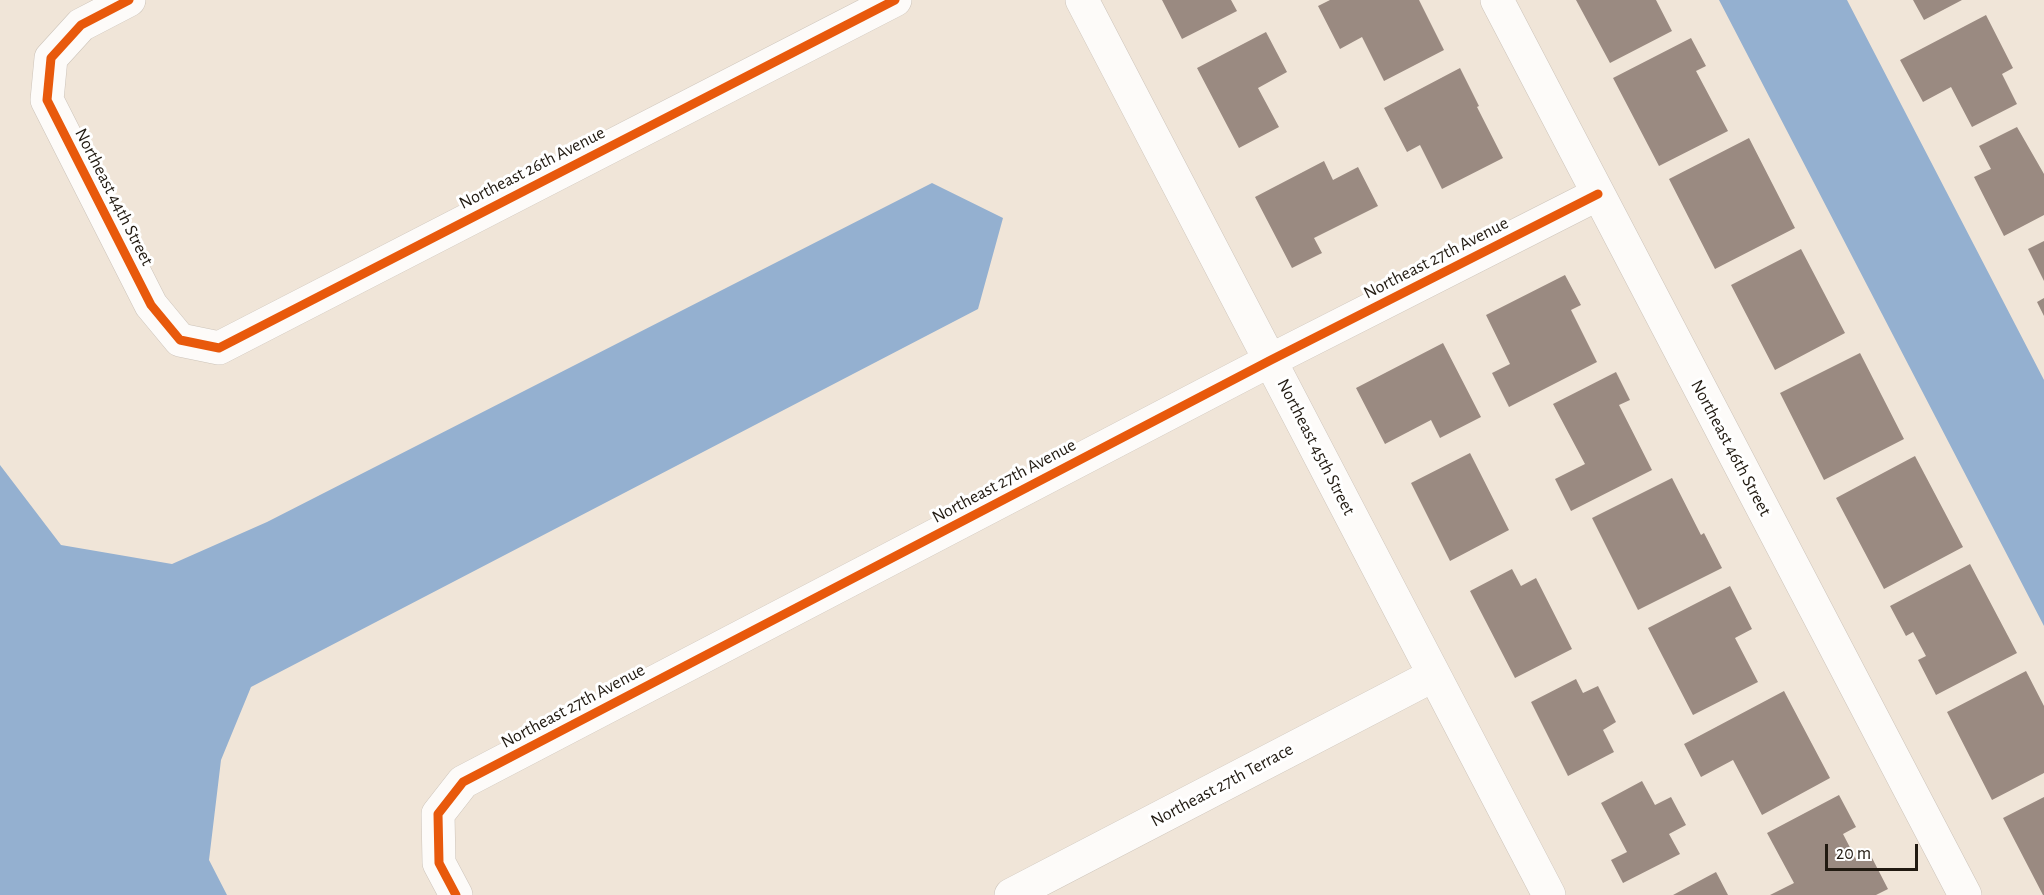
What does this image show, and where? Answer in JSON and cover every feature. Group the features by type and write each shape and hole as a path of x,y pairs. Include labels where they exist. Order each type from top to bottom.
{"street":[{"name":"Northeast 44th Street","path":"129,0 81,25 51,58 47,100 151,305 180,340"},
{"name":"Northeast 26th Avenue","path":"180,340 219,348 895,0"},
{"name":"Northeast 45th Street","path":"1082,0 1549,895"},
{"name":"Northeast 46th Street","path":"1497,0 1965,895"},
{"name":"Northeast 27th Avenue","path":"456,895 439,863 438,814 463,782 1271,360 1598,194"},
{"name":"Northeast 27th Terrace","path":"1011,895 1434,675"}],"water":[{"path":"1719,0 1847,0 2044,380 2044,626"},
{"path":"932,183 1003,218 978,309 251,687 221,760 209,860 227,895 0,895 0,465 61,545 172,564 267,522"}],"building":[{"path":"1162,0 1231,0 1237,11 1182,39"},
{"path":"1330,0 1419,0 1444,50 1384,81 1362,37 1340,49 1318,6"},
{"path":"1576,0 1656,0 1672,31 1610,63"},
{"path":"1913,0 1962,0 1924,20"},
{"path":"1986,15 2013,68 2002,74 2017,104 1972,127 1951,87 1923,102 1900,60"},
{"path":"1266,32 1287,72 1258,88 1279,127 1239,148 1197,68"},
{"path":"1691,38 1706,66 1696,71 1728,131 1659,166 1613,78"},
{"path":"1460,68 1503,158 1442,189 1420,145 1407,152 1384,108"},
{"path":"2017,127 2044,174 2044,215 2004,236 1974,177 1991,169 1979,146"},
{"path":"1749,138 1795,228 1715,269 1669,179"},
{"path":"1324,161 1333,180 1358,167 1378,206 1314,238 1322,253 1292,268 1255,197"},
{"path":"2044,241 2044,281 2028,249"},
{"path":"1801,249 1845,333 1775,370 1731,285"},
{"path":"1565,275 1581,305 1571,310 1597,362 1509,407 1492,373 1510,364 1486,315"},
{"path":"2044,298 2044,316 2037,302"},
{"path":"1443,343 1481,417 1440,438 1431,420 1385,444 1356,388"},
{"path":"1860,353 1904,439 1824,480 1780,393"},
{"path":"1616,372 1630,400 1619,405 1652,470 1571,511 1555,479 1585,464 1553,404"},
{"path":"1470,453 1509,530 1450,561 1411,483"},
{"path":"1915,456 1963,547 1884,589 1836,498"},
{"path":"1672,478 1701,535 1704,533 1722,568 1638,610 1592,518"},
{"path":"1970,564 2017,653 1936,695 1918,660 1926,656 1913,632 1906,636 1890,606"},
{"path":"1512,569 1521,586 1536,578 1572,649 1515,678 1470,591"},
{"path":"1730,586 1752,629 1735,638 1758,682 1693,715 1648,628"},
{"path":"2026,671 2044,706 2044,773 1992,800 1947,712"},
{"path":"1576,679 1583,693 1598,686 1616,722 1603,730 1614,752 1568,776 1531,702"},
{"path":"1784,691 1830,778 1762,815 1733,760 1701,777 1684,744"},
{"path":"1642,781 1655,805 1671,797 1686,825 1669,834 1680,854 1623,883 1611,860 1627,852 1601,803"},
{"path":"1839,795 1856,827 1843,834 1857,861 1870,854 1888,889 1876,895 1770,895 1794,883 1767,833"},
{"path":"2044,797 2044,895 2043,895 2003,818"},
{"path":"1716,872 1728,895 1673,895"}],"cycle path":[{"path":"129,0 81,25 51,58 47,100 151,305 180,340 219,348 895,0"},
{"path":"456,895 439,863 438,814 463,782 1271,360 1598,194"}]}
